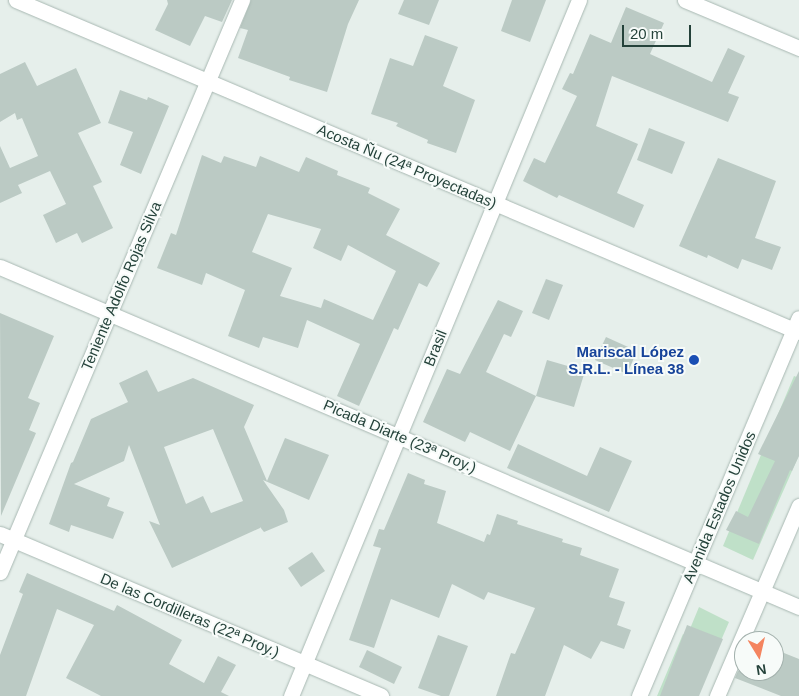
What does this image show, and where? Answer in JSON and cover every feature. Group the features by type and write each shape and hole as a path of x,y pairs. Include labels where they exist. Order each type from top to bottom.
{"street":[{"name":"Acosta Ñu (24ª Proyectadas)","path":"16,0 494,203 797,327"},
{"name":"Teniente Adolfo Rojas Silva","path":"0,572 7,536 110,313 242,0"},
{"name":"Brasil","path":"291,696 579,0"},
{"path":"685,0 799,48"},
{"name":"Picada Diarte (23ª Proy.)","path":"0,267 799,607"},
{"name":"Avenida Estados Unidos","path":"639,696 797,327"},
{"path":"717,696 799,506"},
{"name":"De las Cordilleras (22ª Proy.)","path":"7,536 380,696"}],"green space":[{"path":"794,376 799,378 799,455 753,560 723,546"},
{"path":"699,607 729,622 697,696 657,696 683,634 687,636"}],"building":[{"path":"167,0 232,0 222,22 205,16 190,46 155,30 168,4"},
{"path":"251,0 359,0 348,24 327,92 289,80 290,77 238,58 248,30 240,28"},
{"path":"404,0 439,0 429,25 398,14"},
{"path":"512,0 546,0 530,42 501,31"},
{"path":"626,7 664,23 650,54 712,82 728,48 745,56 728,93 739,97 728,122 612,76 596,126 638,144 617,193 644,205 634,228 559,195 557,198 523,181 534,158 545,163 577,96 562,89 570,73 573,74 590,34 611,43"},
{"path":"425,35 458,47 443,86 475,100 456,153 427,143 428,140 396,126 398,123 371,114 390,58 413,66"},
{"path":"25,62 37,86 76,68 101,123 78,133 102,182 93,186 113,228 82,243 77,233 56,243 43,215 66,204 50,171 18,185 22,193 0,203 0,146 10,168 38,156 22,118 17,120 15,113 0,122 0,74"},
{"path":"120,90 147,100 148,97 169,106 141,174 120,165 133,132 108,123"},
{"path":"649,128 685,142 672,174 637,160"},
{"path":"202,155 221,163 224,156 256,167 260,156 299,172 306,157 338,171 337,175 370,188 368,193 400,209 386,235 440,263 427,287 419,283 398,330 394,328 359,406 337,396 360,344 307,320 298,348 263,337 259,348 228,336 245,290 206,273 202,285 157,268 171,233 176,235","holes":["268,214 321,229 313,248 341,261 348,245 396,271 373,320 324,299 321,308 280,296 292,268 252,252"]},
{"path":"718,158 776,181 755,238 781,247 772,270 742,259 738,269 708,255 707,258 679,246"},
{"path":"546,279 563,285 549,320 532,313"},
{"path":"498,300 523,311 511,337 504,334 486,372 536,396 510,451 470,432 465,442 423,422 447,369 460,374"},
{"path":"0,313 54,336 28,398 40,403 29,430 36,433 1,516"},
{"path":"606,337 637,351 627,374 595,360"},
{"path":"547,360 585,371 574,407 536,396"},
{"path":"147,370 158,392 193,378 254,405 244,427 267,481 285,438 329,455 309,500 263,480 284,510 288,522 264,532 260,527 172,568 149,521 160,525 129,445 124,461 74,484 110,498 107,506 124,512 113,539 71,525 69,532 49,524 71,463 91,419 128,402 119,383","holes":["213,429 243,501 211,513 203,496 186,504 164,447"]},
{"path":"799,371 799,456 792,471 790,470 759,544 726,530 736,511 748,517 775,461 758,454"},
{"path":"518,444 587,476 600,447 632,461 609,512 507,468"},
{"path":"408,473 425,480 424,484 446,491 437,523 484,542 487,534 490,535 497,514 518,521 517,524 563,539 562,542 582,548 580,555 619,569 609,597 625,602 617,625 631,630 624,649 601,641 591,659 564,645 545,696 496,696 511,653 515,654 535,608 488,592 484,600 452,584 439,618 391,599 374,648 349,640 381,548 373,546 379,529 384,530"},
{"path":"312,552 325,571 301,587 288,568"},
{"path":"27,573 114,611 117,605 182,640 169,664 204,683 218,656 236,665 221,692 229,696 101,696 66,678 94,625 57,609 26,696 0,696 0,655 23,594 19,592"},
{"path":"687,625 723,639 699,696 660,696"},
{"path":"438,635 468,646 449,696 441,696 418,688"},
{"path":"367,650 402,667 394,684 359,667"},
{"path":"784,653 799,659 799,696 781,696 743,681 784,681"}],"place":[{"name":"Mariscal López S.R.L. - Línea 38","path":"694,360"}]}
